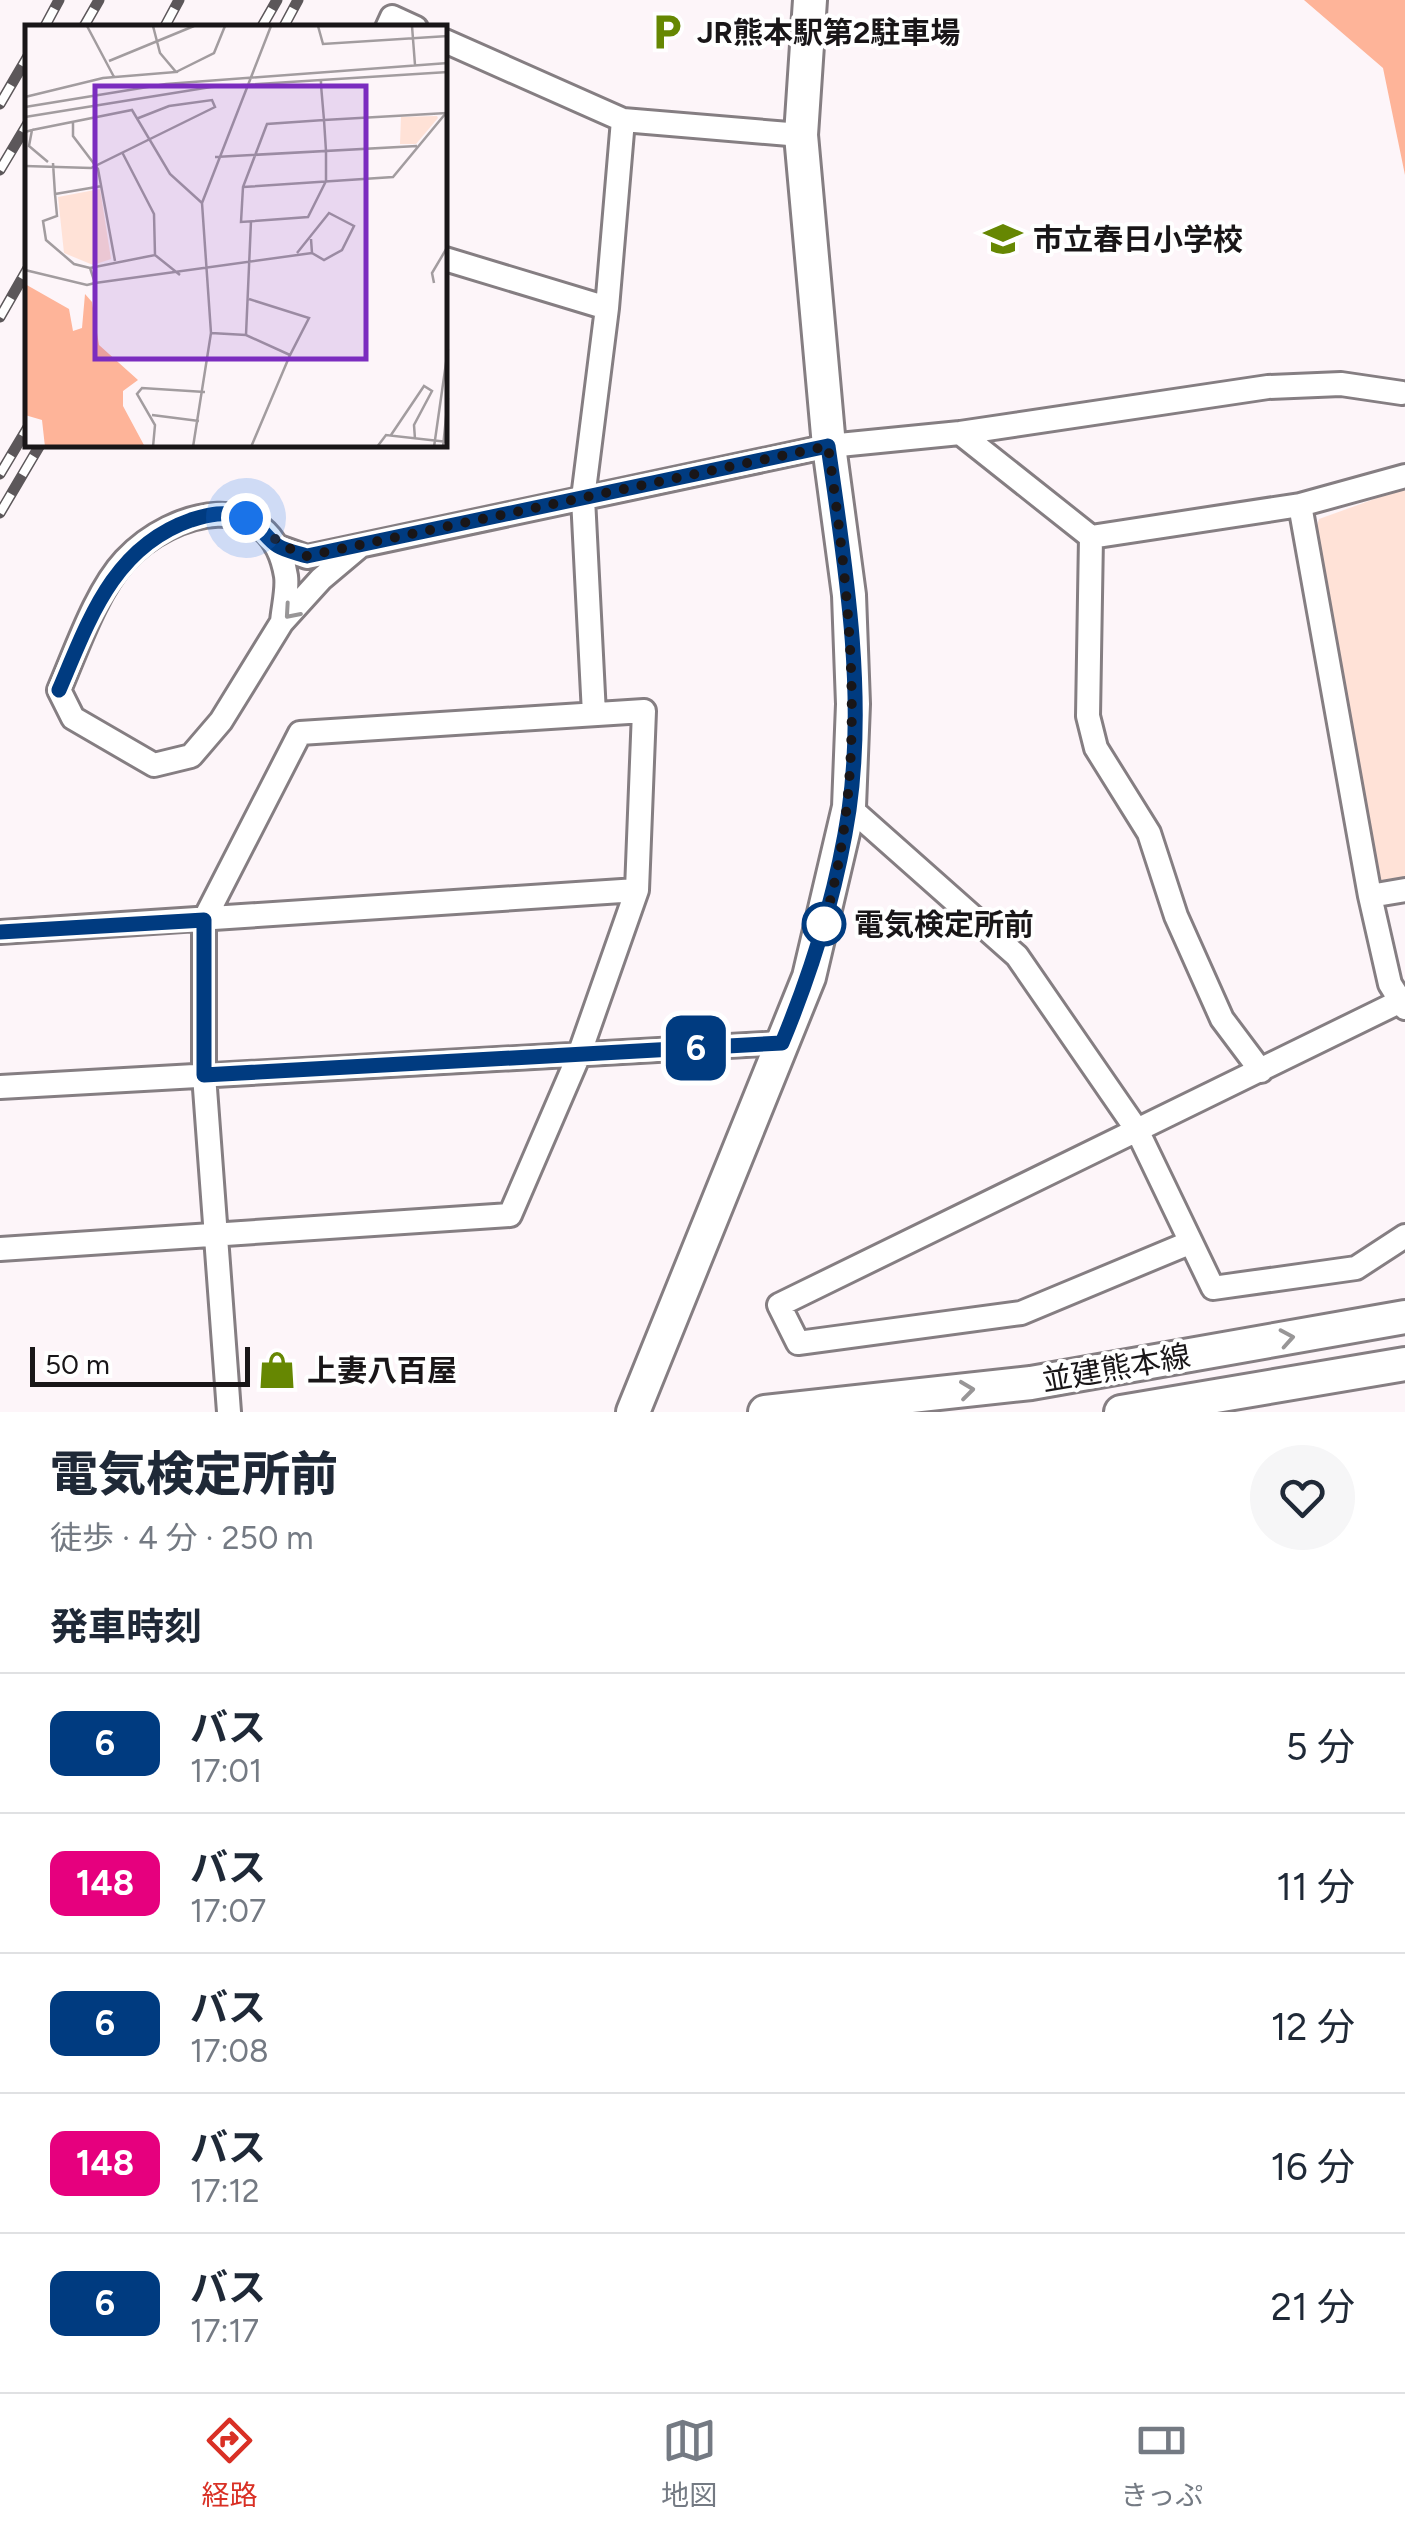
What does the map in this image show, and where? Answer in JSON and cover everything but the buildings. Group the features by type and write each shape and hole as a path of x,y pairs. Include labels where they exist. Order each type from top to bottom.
{"street":[{"path":"633,1412 809,977 828,911 849,808 853,704 849,595 828,446 801,135 810,0"},
{"path":"448,41 623,120 801,135"},
{"path":"594,714 584,498 607,308 623,120"},
{"path":"448,259 607,308"},
{"path":"276,546 307,556 828,446 960,432 1268,387 1341,384 1404,395"},
{"path":"960,432 1092,536 1300,505 1405,476"},
{"path":"1189,1243 1021,1313 798,1343 779,1305 1403,1003 1390,984 1370,896 1300,505"},
{"path":"282,622 286,578 276,546 263,528 246,518 215,512 150,540 124,561 76,646 59,690 73,718 154,765 191,756 221,722 282,622 320,580 361,545"},
{"path":"1092,536 1088,716 1096,748 1148,833 1176,916 1222,1020 1262,1072"},
{"path":"0,1249 216,1236 510,1216 579,1055 637,890 644,711 300,733 204,920 204,1075 216,1236 230,1412"},
{"path":"849,808 1017,956 1137,1130 1214,1288 1356,1268 1405,1236"},
{"path":"0,932 637,890"},
{"path":"1370,896 1405,890"},
{"path":"0,1087 782,1043"},
{"name":"並建熊本線","path":"766,1412 1031,1383 1405,1317"},
{"name":"並建熊本線","path":"1122,1412 1405,1364"}],"shaded area":[{"path":"1304,0 1405,0 1405,175 1383,68"},
{"path":"1405,488 1405,882 1390,884 1379,879 1314,536 1319,519"}],"railway":[{"path":"46,25 59,0"},
{"path":"85,25 99,0"},
{"path":"166,25 179,0"},
{"path":"263,25 277,0"},
{"path":"285,25 298,0"},
{"path":"0,104 25,61"},
{"path":"0,170 25,128"},
{"path":"0,317 25,273"},
{"path":"0,474 25,432"},
{"path":"0,513 38,448"}],"bus line":[{"name":"6","path":"0,932 204,920 204,1075 782,1043 809,977 828,911 849,808 853,704 849,595 828,446 307,556 276,546 263,528 246,518 215,512 150,540 124,561 76,646 59,690"}],"place":[{"name":"JR熊本駅第2駐車場","path":"667,32"},
{"name":"市立春日小学校","path":"1003,239"},
{"name":"電気検定所前","path":"824,924"},
{"name":"上妻八百屋","path":"277,1370"}],"route":[{"path":"246,518 263,528 276,546 307,556 828,446 849,595 853,704 849,808 824,924"}]}
